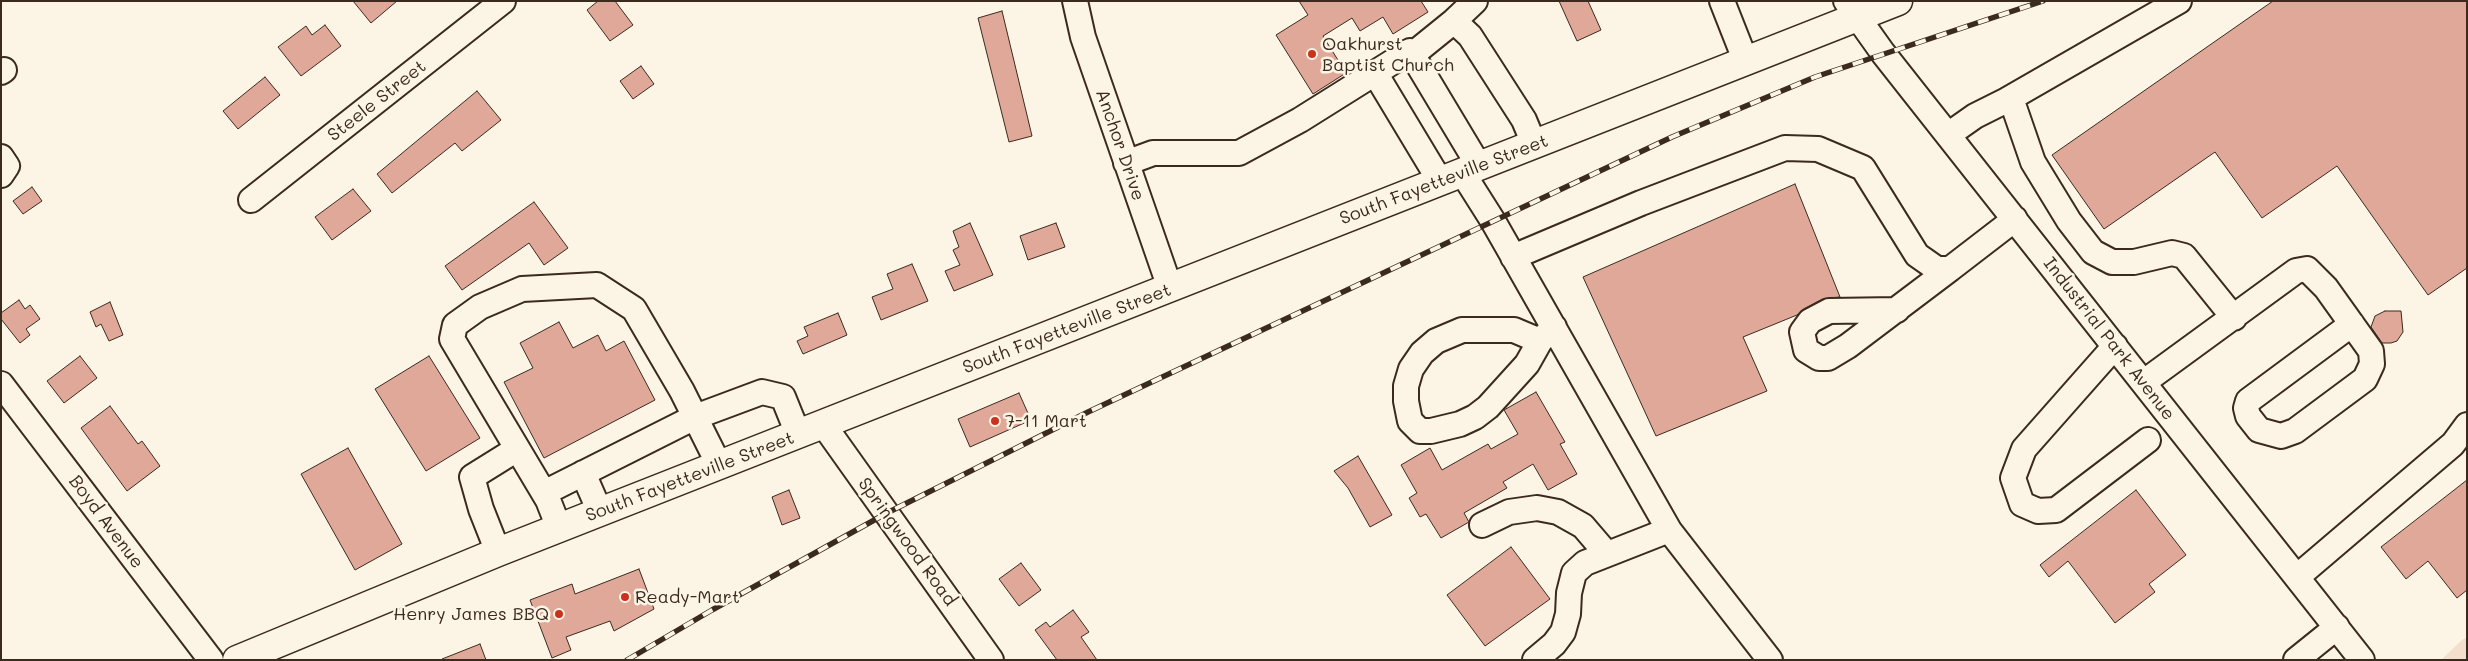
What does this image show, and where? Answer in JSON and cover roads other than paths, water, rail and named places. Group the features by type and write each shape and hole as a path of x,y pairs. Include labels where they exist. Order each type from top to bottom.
{"main road":[{"name":"South Fayetteville Street","path":"237,660 498,552 1746,62 1851,9 1894,2"}],"street":[{"name":"Steele Street","path":"251,200 502,1"},
{"name":"Anchor Drive","path":"1075,1 1083,37 1170,288"},
{"path":"1412,55 1454,22 1475,1"},
{"path":"1722,1 1746,62"},
{"path":"1948,135 1975,116 2179,1"},
{"name":"Industrial Park Avenue","path":"1851,9 2362,660"},
{"path":"1454,22 1470,36 1524,120 1534,144"},
{"path":"1126,163 1153,153 1239,153 1300,120 1410,51 1460,173"},
{"path":"1375,73 1460,173 1513,257 1547,334 1669,530 1770,660"},
{"path":"2006,100 2014,107 2033,162 2069,221 2093,252 2112,262 2134,262 2172,253 2184,256 2234,318"},
{"path":"1513,257 1641,203 1785,148 1818,149 1863,168 1917,255 1936,269 1950,269"},
{"path":"1,157 7,166 1,175"},
{"path":"1896,310 2015,219"},
{"path":"2144,382 2296,271 2306,269 2326,288 2352,324 2371,351 2372,364 2365,379 2295,430 2281,436 2259,430 2248,416 2246,408 2248,401 2352,324"},
{"path":"559,528 544,493 452,339 455,325 480,307 522,289 597,285 634,309 695,417 719,465"},
{"path":"1462,330 1514,330 1547,334 1527,364 1488,407 1475,417 1460,424 1431,431 1420,431 1410,422 1406,401 1406,386 1411,369 1422,353 1436,341 1462,330"},
{"path":"2115,346 2024,449 2013,478 2022,504 2038,511 2056,510 2148,440"},
{"name":"Boyd Avenue","path":"1,384 211,660"},
{"path":"544,493 695,417 762,392 782,397 798,434"},
{"name":"Springwood Road","path":"823,424 991,660"},
{"path":"2297,577 2453,444 2467,425"},
{"path":"498,552 481,509 472,477 517,449"},
{"path":"583,473 600,512"},
{"path":"1482,525 1508,512 1537,508 1558,512 1583,526 1607,554"},
{"path":"1535,660 1554,644 1562,632 1574,574 1585,563 1669,530"},
{"path":"2296,660 2337,627"}],"railway":[{"path":"627,660 712,610 887,513 1088,412 1672,137 1815,77 2043,1"}],"place":[{"name":"Oakhurst Baptist Church","path":"1312,54"},
{"name":"7-11 Mart","path":"995,421"},
{"name":"Ready-Mart","path":"625,597"},
{"name":"Henry James BBQ","path":"559,614"}]}
